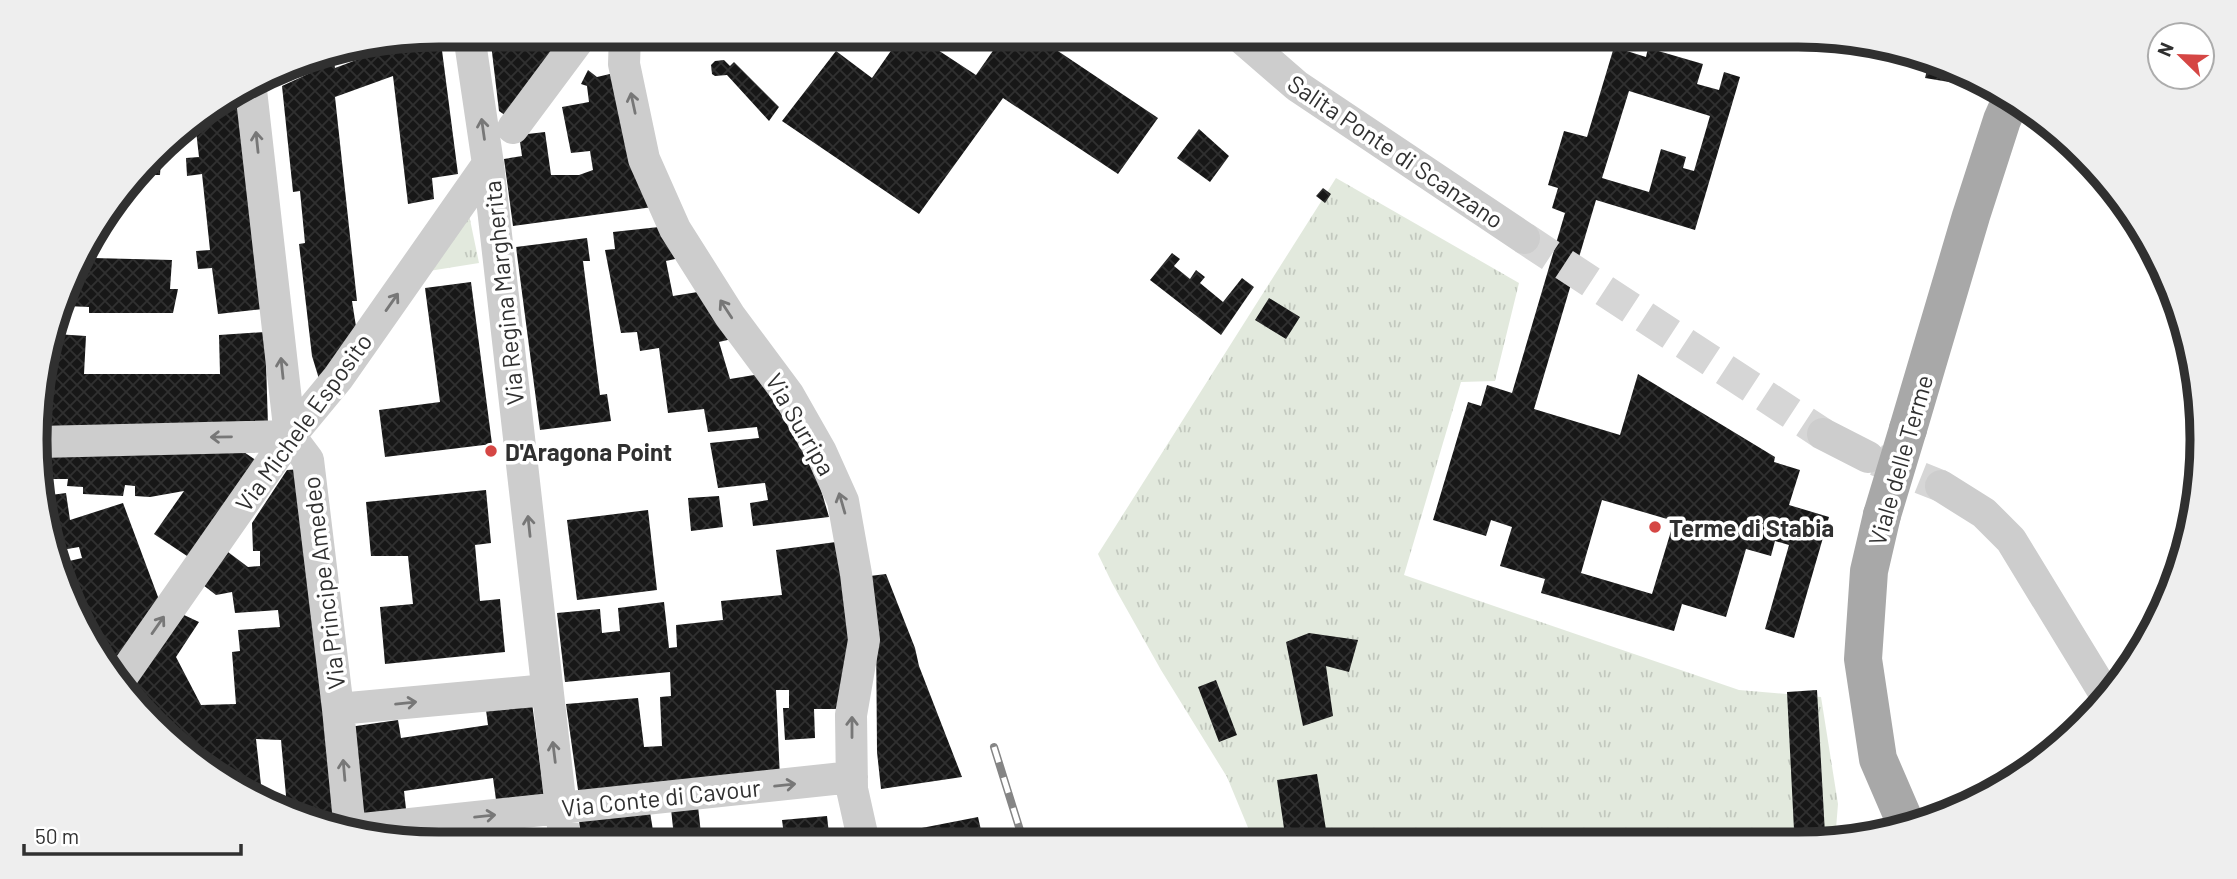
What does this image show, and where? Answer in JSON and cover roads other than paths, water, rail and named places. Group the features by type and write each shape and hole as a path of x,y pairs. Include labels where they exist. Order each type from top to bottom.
{"main road":[{"name":"Viale delle Terme","path":"1903,817 1878,759 1863,659 1868,571 1882,514 1971,216 2007,108"}],"street":[{"name":"Via Regina Margherita","path":"471,47 488,164 564,832"},
{"path":"513,128 573,47"},
{"name":"Via Surripa","path":"625,47 624,64 644,159 676,229 730,316 788,394 821,452 843,500 864,640 851,715 852,789 862,832"},
{"name":"Salita Ponte di Scanzano","path":"1252,47 1297,86 1524,238"},
{"name":"Via Principe Amedeo","path":"252,96 290,436 308,460 338,709 347,820"},
{"name":"Via Michele Esposito","path":"125,673 290,436 338,378 488,164"},
{"path":"1823,434 1868,457"},
{"path":"47,442 290,436"},
{"path":"1941,486 1984,513 2011,540 2101,687"},
{"path":"338,709 547,690"},
{"name":"Via Conte di Cavour","path":"383,827 852,778"}],"tunnel":[{"path":"1524,238 1823,434"},
{"path":"1876,460 1941,486"}],"railway":[{"path":"994,747 1021,832"}],"place":[{"name":"D'Aragona Point","path":"491,451"},
{"name":"Terme di Stabia","path":"1655,527"}]}
